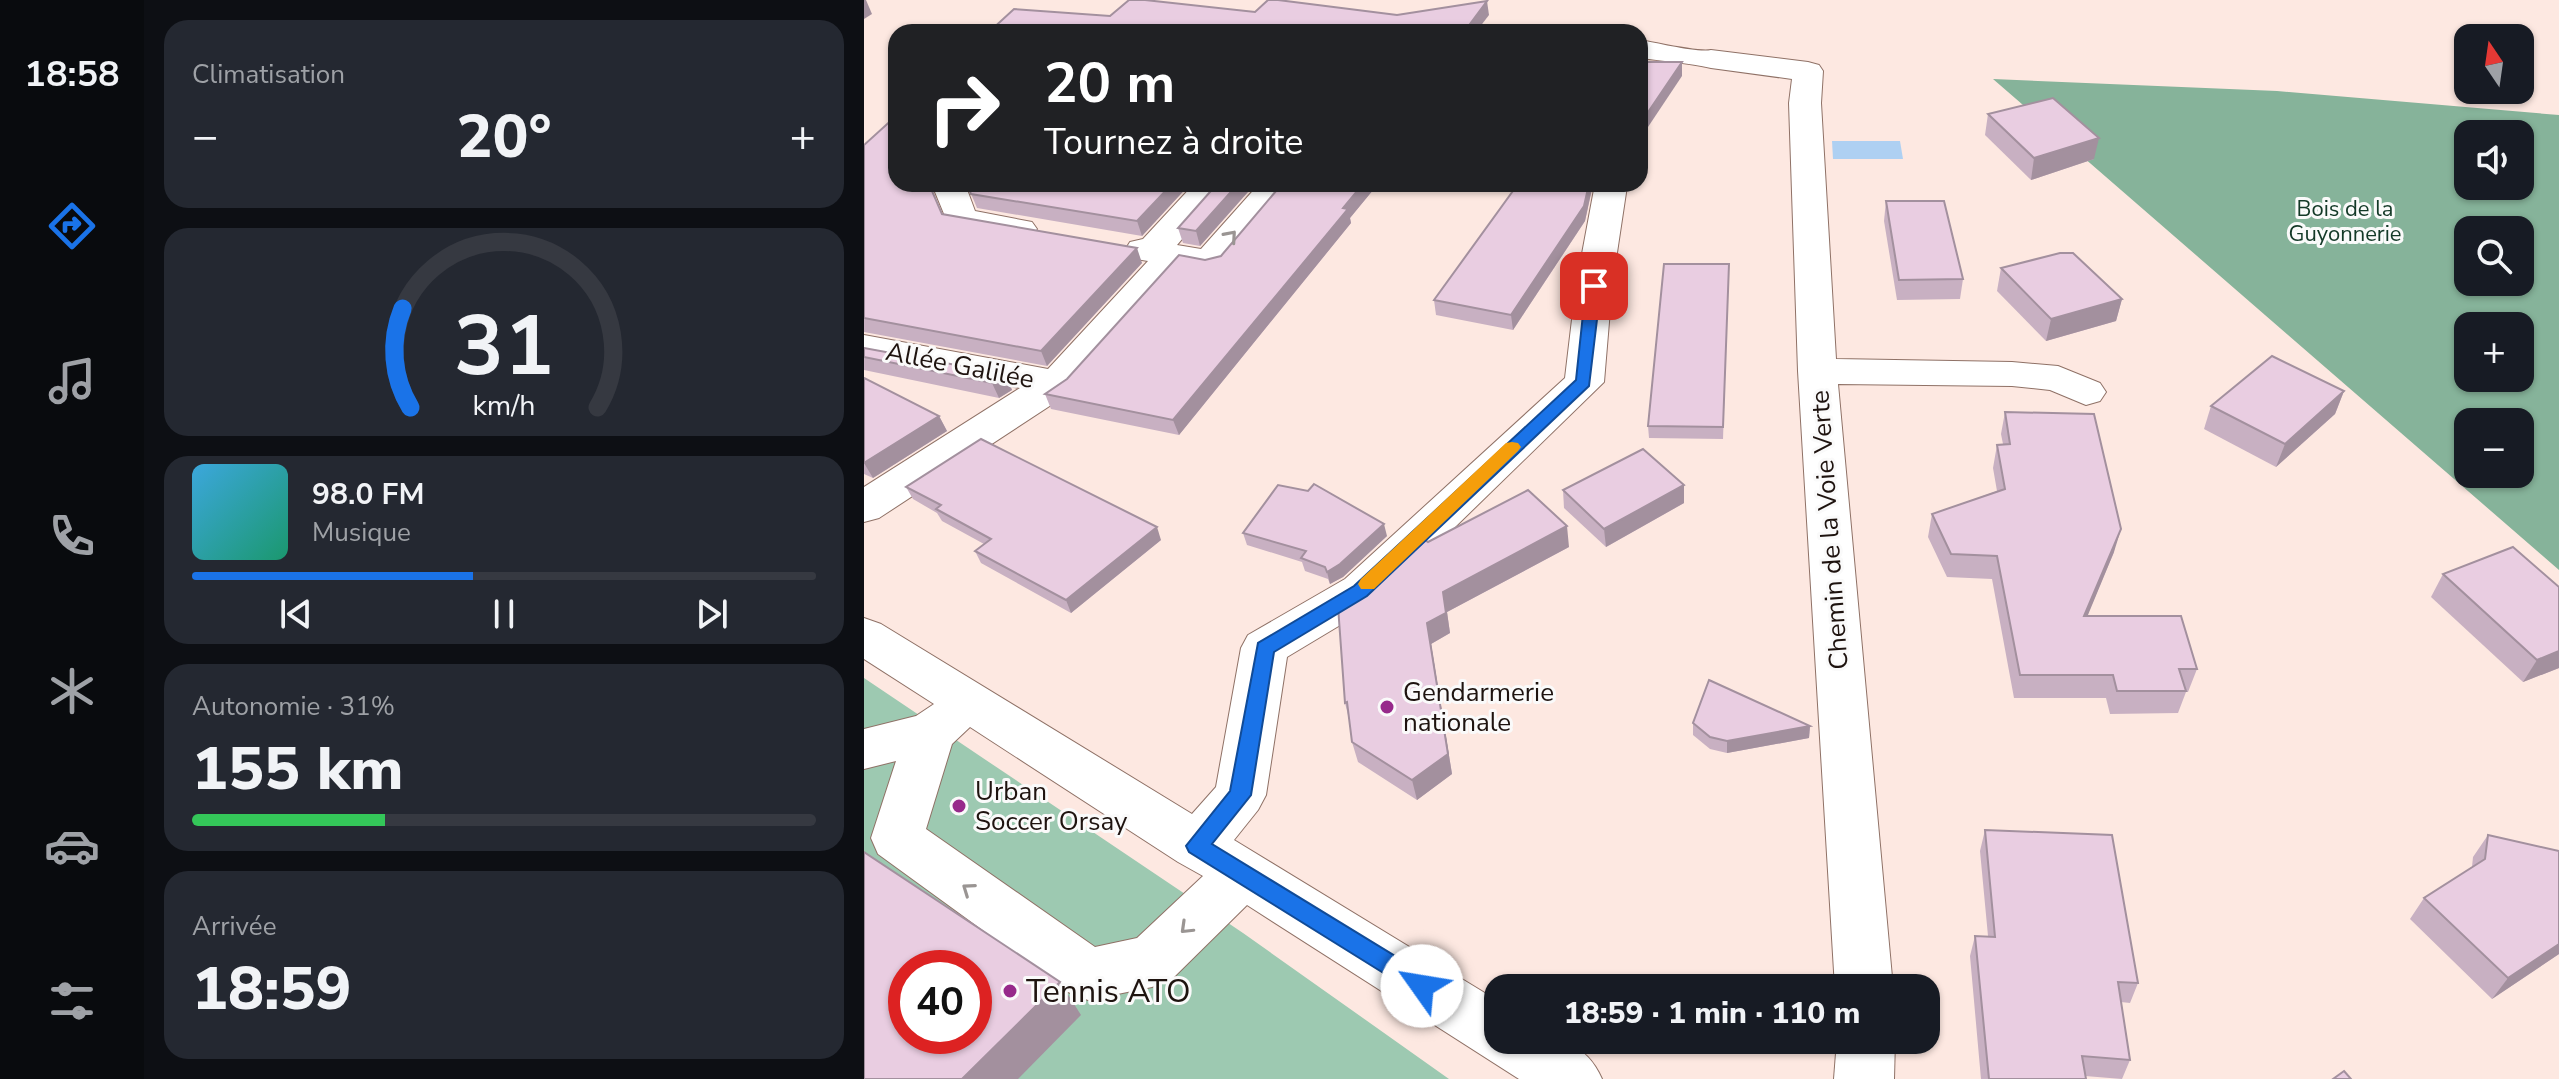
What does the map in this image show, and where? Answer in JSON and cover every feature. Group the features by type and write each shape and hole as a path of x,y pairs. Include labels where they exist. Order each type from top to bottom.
{"street":[{"name":"Chemin de la Voie Verte","path":"1648,50 1808,71 1805,103 1817,371 1863,974"},
{"path":"952,192 961,219 1049,234"},
{"path":"864,507 1057,383 1162,253 1206,192"},
{"path":"1108,244 1210,261 1270,192"},
{"path":"1197,846 1240,795 1265,648 1361,591 1584,382 1594,286 1609,192"},
{"name":"Allée Galilée","path":"864,347 1057,383"},
{"path":"1817,371 2012,374 2058,378 2086,392"},
{"path":"864,636 950,718 1032,738 1197,846 1484,1024"},
{"path":"864,749 950,718"},
{"path":"950,718 897,838 1088,974 1152,961 1242,874"},
{"path":"1532,1054 1572,1079"},
{"path":"1864,1079 1865,1054"}],"green space":[{"name":"Bois de la Guyonnerie","path":"1993,79 2277,91 2559,115 2559,570 2464,488 2534,488 2534,408 2454,408 2454,479"},
{"name":"Urban Soccer Orsay","path":"864,678 1243,933 1449,1079 864,1079"}],"water":[{"path":"1832,141 1900,141 1903,159 1833,159"}],"building":[{"path":"1129,0 1255,12 1268,0 1278,0 1397,15 1487,1 1470,24 998,24 1014,9 1110,16"},
{"path":"1648,62 1682,62 1648,112"},
{"path":"2053,98 2099,138 2034,158 1988,114"},
{"path":"888,123 888,192 932,192 942,214 1137,248 1041,351 864,318 864,145"},
{"path":"970,192 1164,192 1137,221"},
{"path":"1210,192 1231,192 1196,231 1178,228"},
{"path":"1275,192 1356,192 1343,208 1348,209 1173,420 1045,394 1067,379 1179,255 1205,260 1221,256"},
{"path":"1512,192 1587,192 1584,206 1511,315 1434,300"},
{"path":"1886,201 1944,201 1963,279 1899,280"},
{"path":"2060,253 2073,253 2122,299 2051,319 2001,268"},
{"path":"1664,264 1729,264 1723,427 1648,426"},
{"path":"864,348 1005,374 992,383 864,357"},
{"path":"2272,356 2344,391 2285,444 2211,406"},
{"path":"864,378 939,416 864,463"},
{"path":"2005,412 2094,414 2121,529 2084,616 2181,616 2197,669 2179,669 2186,691 2117,691 2113,675 2020,675 1997,556 1951,554 1932,514 2005,489 1997,445 2010,444"},
{"path":"981,439 1157,527 1066,600 975,551 991,539 936,509 941,505 906,487"},
{"path":"1643,449 1684,485 1604,529 1563,490"},
{"path":"1314,484 1384,524 1327,572 1325,567 1301,558 1306,551 1243,533 1278,485 1308,491"},
{"path":"1528,490 1567,526 1443,592 1446,613 1427,623 1448,754 1412,780 1352,742 1345,703 1338,606 1374,584 1422,538 1428,542"},
{"path":"2513,547 2559,587 2559,651 2537,660 2443,574"},
{"path":"1709,680 1810,726 1727,741 1710,737 1693,723"},
{"path":"1985,830 2112,835 2138,983 2118,982 2130,1060 2082,1056 2086,1079 1989,1079 1975,936 1995,937"},
{"path":"2488,835 2559,851 2559,944 2508,978 2424,898 2485,859"},
{"path":"864,852 1060,982 992,1049 992,950 888,950 888,1054 987,1054 962,1079 864,1079"},
{"path":"2344,1071 2351,1079 2333,1079"}],"slow traffic":[{"path":"1368,584 1512,447"}],"place":[{"name":"Gendarmerie nationale","path":"1387,707"},
{"name":"Urban Soccer Orsay","path":"959,806"},
{"name":"Tennis ATO","path":"1010,991"}],"route":[{"path":"1422,986 1197,846 1240,795 1265,648 1361,591 1584,382 1594,286"}]}
